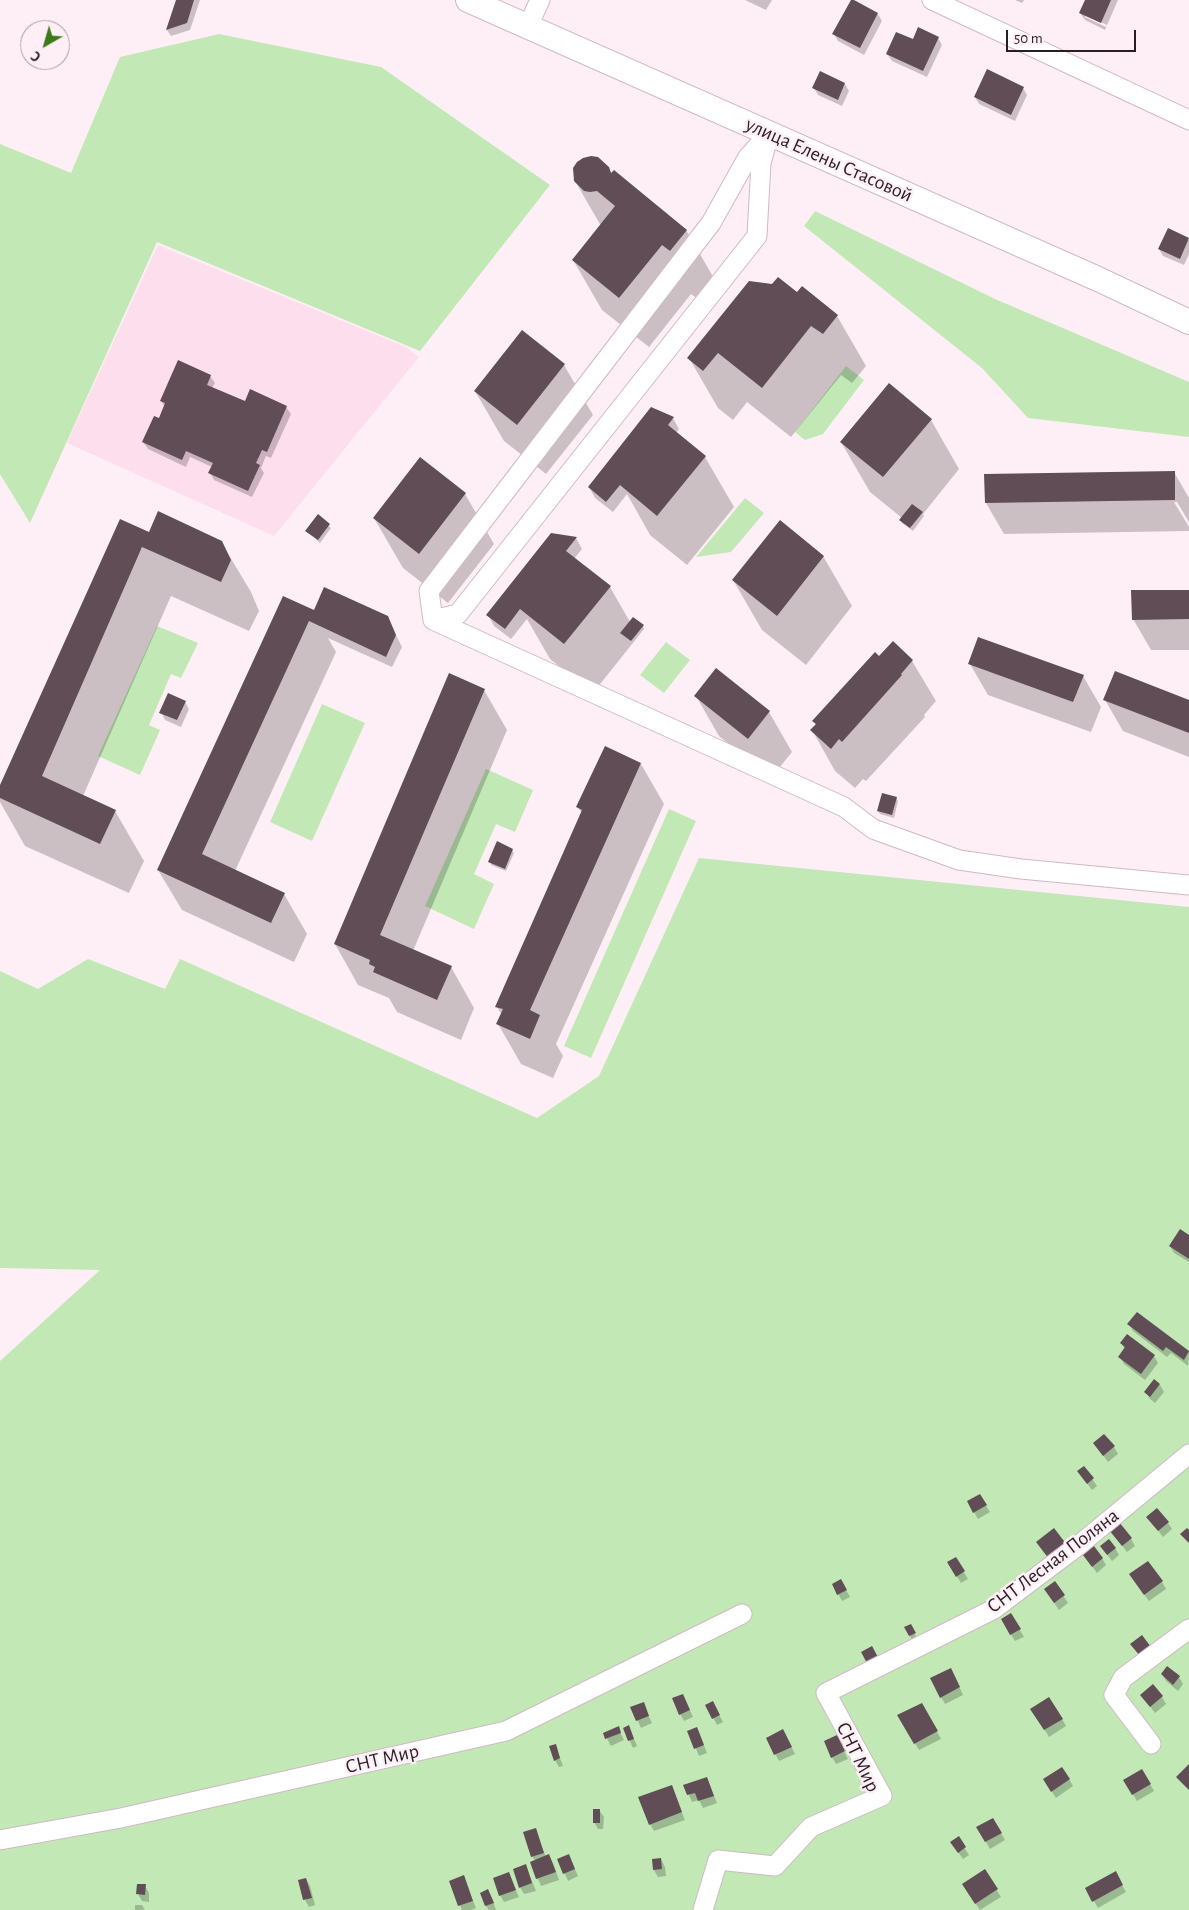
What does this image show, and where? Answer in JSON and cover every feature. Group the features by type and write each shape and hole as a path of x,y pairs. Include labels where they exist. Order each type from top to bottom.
{"main road":[{"name":"улица Елены Стасовой","path":"468,0 527,28 1098,279 1189,322"}],"street":[{"path":"527,28 540,0"},
{"path":"932,0 1189,120"},
{"path":"433,620 429,591 711,223 748,157 769,134"},
{"path":"433,620 458,614 757,236 761,163 769,134"},
{"path":"433,620 844,807 873,829 959,860 1021,869 1189,885"},
{"name":"СНТ Лесная Поляна","path":"826,1693 994,1609 1079,1545 1189,1454"},
{"name":"СНТ Мир","path":"0,1840 121,1818 506,1731 742,1614"},
{"path":"1151,1744 1114,1695 1124,1678 1189,1629"},
{"name":"СНТ Мир","path":"703,1910 718,1860 775,1866 811,1827 882,1796 826,1693"}],"shaded area":[{"path":"158,245 406,347 419,357 274,536 67,443"}],"green space":[{"path":"219,34 381,67 550,185 420,351 157,242 30,523 0,474 0,144 71,173 120,57"},
{"path":"815,211 995,299 1189,382 1189,437 1028,418 982,368 804,226"},
{"path":"846,366 864,380 823,434 805,440 795,432"},
{"path":"745,498 764,513 731,552 696,557"},
{"path":"157,626 198,643 181,678 171,674 149,725 160,730 140,775 98,756"},
{"path":"666,642 690,660 664,693 640,675"},
{"path":"322,704 365,723 312,841 270,822"},
{"path":"486,769 533,790 515,832 496,824 474,874 494,884 474,929 425,906"},
{"path":"669,809 696,821 591,1058 564,1046"},
{"path":"699,858 1189,907 1189,1910 0,1910 0,1361 100,1270 0,1268 0,971 38,989 88,959 165,989 180,959 537,1118 599,1076"}],"building":[{"path":"176,0 194,0 187,23 166,30"},
{"path":"851,0 878,13 860,48 832,34"},
{"path":"1085,0 1111,0 1101,23 1079,13"},
{"path":"918,27 939,37 923,71 886,54 896,32 913,39"},
{"path":"987,69 1024,87 1011,115 974,97"},
{"path":"820,71 845,83 838,100 812,88"},
{"path":"591,156 598,157 609,167 611,173 614,170 687,230 670,251 662,245 619,298 572,260 615,206 597,191 584,191 574,181 573,168 577,162"},
{"path":"1168,228 1189,238 1180,259 1158,249"},
{"path":"778,277 797,292 802,286 838,315 823,334 811,326 762,388 718,353 703,371 687,358 749,281 772,284"},
{"path":"522,330 565,364 517,425 474,391"},
{"path":"178,360 211,375 207,385 245,401 250,389 287,406 267,452 262,450 256,463 260,465 248,491 208,473 213,463 186,451 182,460 142,442 154,416 159,418 165,403 160,401"},
{"path":"889,383 932,419 883,477 840,442"},
{"path":"651,407 674,417 668,425 706,456 657,516 620,485 606,502 588,487"},
{"path":"420,457 466,493 419,554 373,518"},
{"path":"1175,471 1175,500 985,503 984,474"},
{"path":"912,504 923,512 910,528 899,520"},
{"path":"158,511 222,541 231,560 221,582 142,547 42,776 116,810 100,844 0,798 0,785 120,519 149,532"},
{"path":"318,514 330,524 318,540 305,531"},
{"path":"780,520 824,556 777,616 732,580"},
{"path":"551,533 577,537 566,551 611,586 564,644 520,609 505,629 486,615"},
{"path":"324,587 388,616 396,635 386,657 309,621 202,854 285,893 271,923 157,870 283,596 314,610"},
{"path":"1131,590 1189,590 1189,619 1132,620"},
{"path":"633,617 644,625 631,641 620,633"},
{"path":"978,637 1084,675 1073,702 968,664"},
{"path":"893,641 913,660 902,675 842,742 839,739 831,749 810,730 816,724 812,721 875,652 879,656"},
{"path":"716,668 770,711 748,739 694,696"},
{"path":"1115,671 1189,700 1189,733 1103,700"},
{"path":"449,673 485,689 380,935 452,966 437,1000 373,972 375,967 369,964 370,960 334,944"},
{"path":"168,693 186,701 177,720 159,713"},
{"path":"605,746 641,763 530,1010 540,1015 530,1039 496,1024 503,1009 495,1007 582,810 576,807"},
{"path":"882,793 897,797 892,815 877,811"},
{"path":"497,841 513,849 505,869 488,862"},
{"path":"1180,1229 1189,1235 1189,1259 1169,1246"},
{"path":"1137,1312 1189,1351 1184,1360 1166,1347 1163,1351 1127,1324"},
{"path":"1127,1334 1155,1355 1141,1374 1118,1357 1125,1347 1120,1343"},
{"path":"1154,1379 1160,1384 1150,1397 1144,1392"},
{"path":"1104,1434 1115,1446 1103,1456 1093,1443"},
{"path":"1084,1466 1094,1478 1087,1484 1077,1471"},
{"path":"980,1494 987,1505 973,1513 967,1501"},
{"path":"1157,1508 1169,1522 1158,1531 1146,1517"},
{"path":"1119,1522 1132,1538 1122,1546 1109,1530"},
{"path":"1054,1528 1067,1545 1049,1559 1036,1542"},
{"path":"1187,1528 1189,1530 1189,1543 1180,1534"},
{"path":"1109,1539 1116,1548 1107,1555 1100,1546"},
{"path":"1094,1546 1103,1558 1092,1567 1083,1555"},
{"path":"956,1557 965,1571 956,1577 947,1562"},
{"path":"1148,1561 1163,1581 1144,1595 1129,1574"},
{"path":"841,1579 847,1590 837,1595 832,1584"},
{"path":"1055,1581 1065,1595 1054,1603 1044,1589"},
{"path":"1011,1613 1021,1629 1010,1635 1001,1619"},
{"path":"911,1624 916,1633 909,1636 904,1627"},
{"path":"1142,1635 1151,1647 1140,1656 1130,1644"},
{"path":"872,1646 880,1661 869,1667 861,1652"},
{"path":"1167,1666 1180,1676 1173,1685 1161,1674"},
{"path":"951,1668 960,1687 940,1698 930,1678"},
{"path":"1153,1684 1163,1696 1150,1707 1140,1695"},
{"path":"683,1694 690,1710 679,1715 672,1698"},
{"path":"1049,1697 1063,1719 1044,1730 1030,1709"},
{"path":"713,1701 720,1715 712,1719 705,1705"},
{"path":"644,1702 649,1716 636,1721 630,1707"},
{"path":"922,1703 938,1731 914,1744 897,1715"},
{"path":"629,1725 634,1739 628,1741 623,1728"},
{"path":"619,1726 621,1733 605,1739 603,1733"},
{"path":"697,1727 704,1745 694,1749 687,1731"},
{"path":"783,1729 792,1747 774,1755 766,1738"},
{"path":"837,1735 845,1751 831,1758 824,1741"},
{"path":"556,1744 560,1758 554,1761 549,1746"},
{"path":"1189,1764 1189,1790 1176,1777"},
{"path":"1062,1767 1070,1779 1051,1792 1043,1779"},
{"path":"1142,1769 1151,1784 1132,1795 1123,1780"},
{"path":"707,1777 714,1796 698,1801 695,1793 687,1795 683,1785"},
{"path":"672,1785 682,1812 649,1825 638,1797"},
{"path":"593,1809 600,1809 600,1823 593,1823"},
{"path":"993,1818 1002,1833 985,1842 976,1827"},
{"path":"536,1828 544,1853 531,1857 523,1832"},
{"path":"959,1836 966,1847 958,1853 950,1842"},
{"path":"549,1854 556,1872 536,1879 530,1862"},
{"path":"569,1854 575,1869 563,1874 557,1859"},
{"path":"661,1858 662,1869 653,1870 652,1859"},
{"path":"526,1864 532,1883 519,1888 513,1869"},
{"path":"985,1869 998,1889 975,1904 962,1884"},
{"path":"1116,1871 1123,1885 1092,1902 1085,1888"},
{"path":"509,1872 516,1890 499,1896 493,1878"},
{"path":"464,1875 473,1901 458,1906 449,1881"},
{"path":"306,1878 312,1898 303,1900 298,1880"},
{"path":"137,1884 146,1884 145,1895 136,1894"},
{"path":"488,1889 494,1903 485,1906 480,1893"}]}
